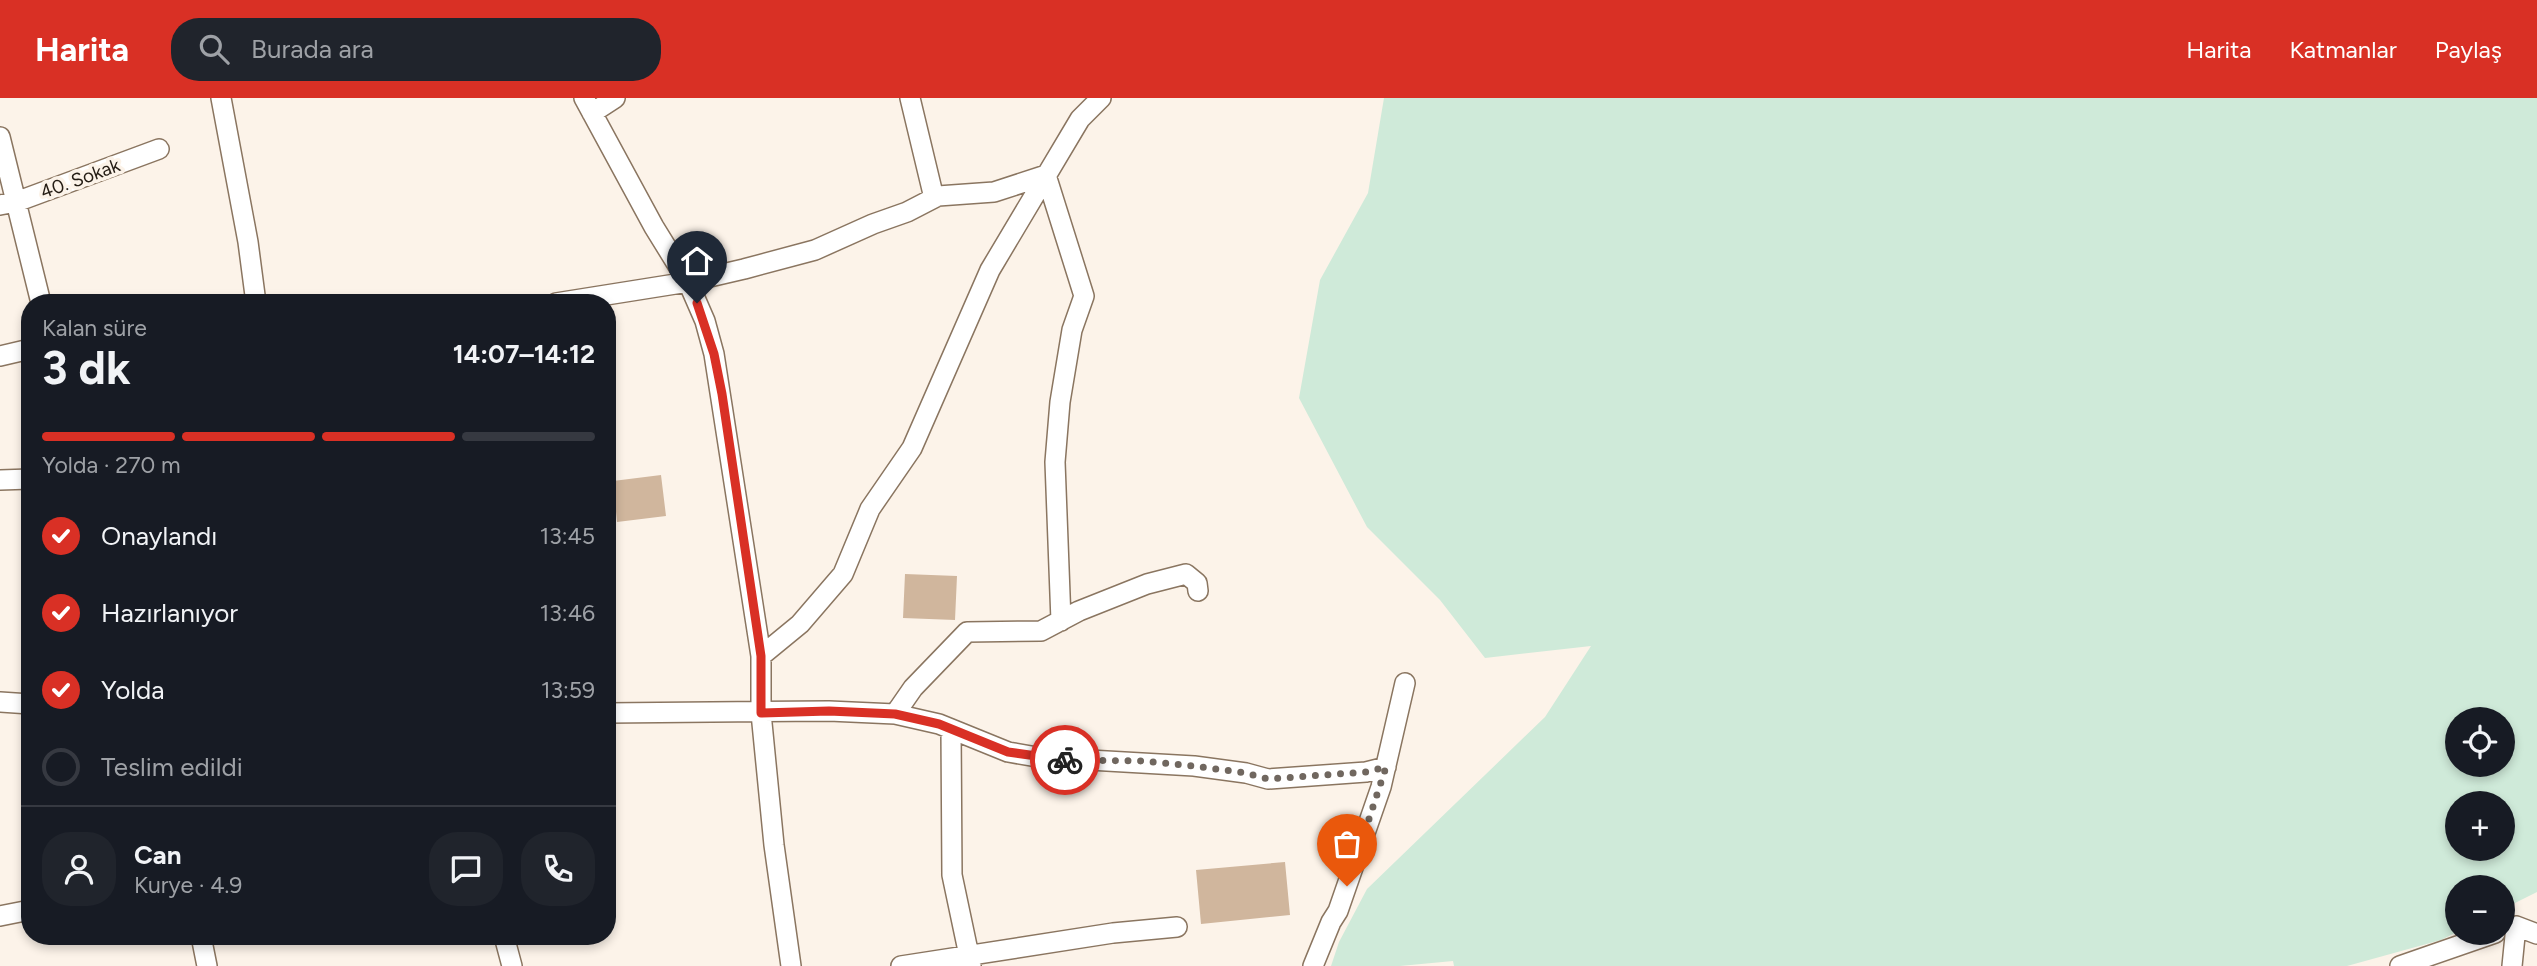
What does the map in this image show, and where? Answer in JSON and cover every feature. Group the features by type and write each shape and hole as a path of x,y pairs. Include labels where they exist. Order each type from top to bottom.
{"street":[{"path":"221,98 248,242 255,294"},
{"path":"615,98 588,105 653,227 688,282 705,321 714,354 761,656 761,713 774,845 791,966"},
{"path":"910,98 934,198"},
{"path":"761,656 800,624 843,574 870,509 912,447 990,270 1080,119 1101,98"},
{"path":"0,137 8,204 38,294"},
{"name":"40. Sokak","path":"8,204 159,149"},
{"path":"613,294 688,282 815,250 934,198 994,192 1046,175"},
{"path":"1046,175 1084,296 1072,330 1060,402 1055,462 1061,621"},
{"path":"0,356 21,351"},
{"path":"0,480 21,479"},
{"path":"895,714 913,688 967,632 1041,631 1079,611 1147,584 1186,574 1197,583 1198,591"},
{"path":"1313,966 1338,911 1386,767 1405,683"},
{"path":"0,702 21,703"},
{"path":"616,713 829,711 895,714 939,724 1008,752 1037,757 1194,766 1246,773 1268,779 1366,772 1386,767"},
{"path":"951,729 952,875 970,961"},
{"path":"0,916 21,912"},
{"path":"2515,925 2537,914"},
{"path":"901,966 970,961 1113,933 1177,927"},
{"path":"2515,929 2537,934"},
{"path":"203,945 207,966"},
{"path":"506,945 512,966"},
{"path":"2400,966 2461,945"},
{"path":"2510,945 2512,966"}],"green space":[{"path":"1384,98 2537,98 2537,892 2515,903 2515,875 2445,875 2445,938 2347,966 1454,966 1453,961 1400,966 1331,966 1339,942 1367,889 1545,717 1591,646 1485,658 1440,600 1367,527 1299,398 1320,280 1368,193"}],"building":[{"path":"661,475 666,516 617,522 616,481"},
{"path":"905,574 957,576 955,620 903,618"},
{"path":"1285,862 1290,915 1201,924 1196,870"}],"way so far":[{"path":"1065,760 1142,761 1246,773 1268,779 1366,772 1386,767 1347,886"}],"route":[{"path":"697,303 705,321 722,394 761,656 761,713 829,711 895,714 939,724 1008,752 1065,760"}]}
